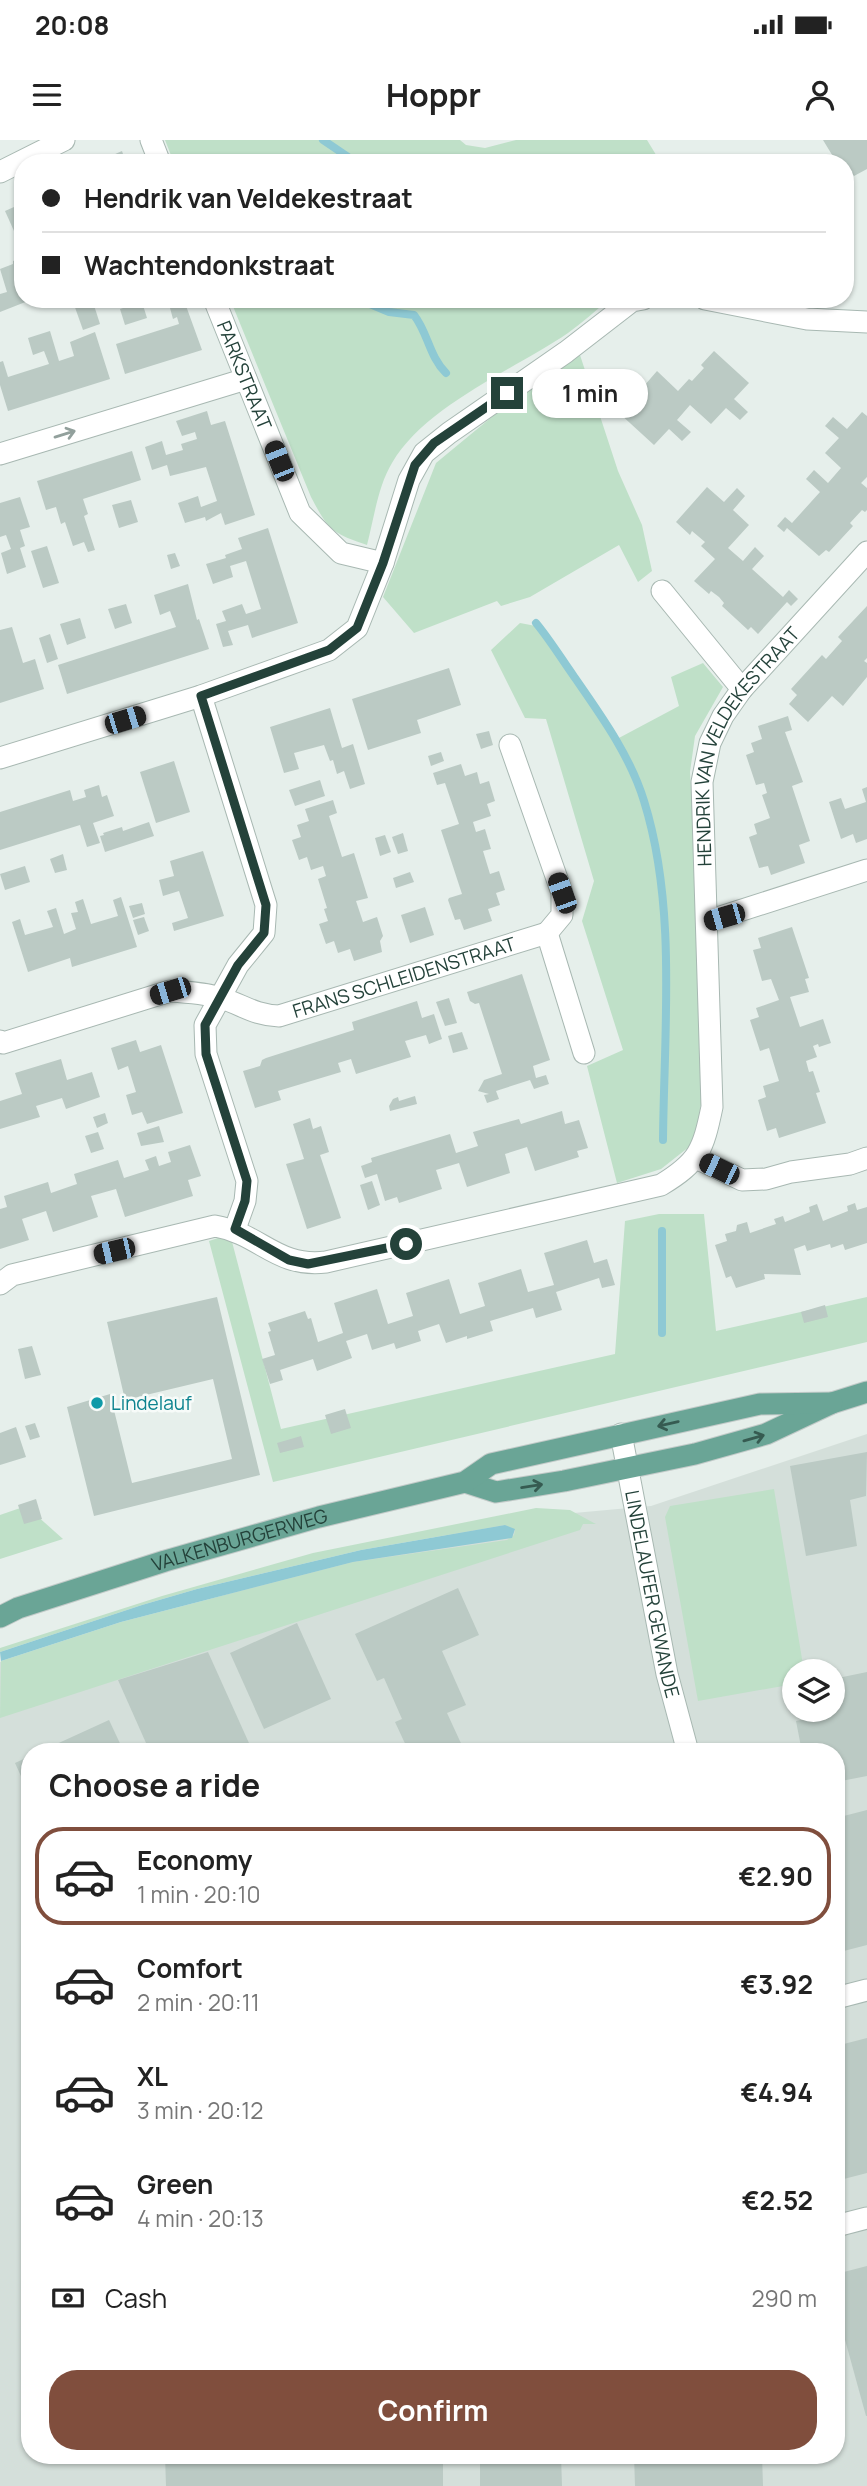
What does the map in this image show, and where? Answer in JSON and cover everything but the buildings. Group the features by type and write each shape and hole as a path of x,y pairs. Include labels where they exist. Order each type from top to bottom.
{"main road":[{"name":"VALKENBURGERWEG","path":"466,1482 496,1492 695,1454 766,1434 832,1403 867,1392"},
{"name":"VALKENBURGERWEG","path":"6,1611 319,1517 466,1482 491,1464 760,1404 832,1403"}],"street":[{"path":"36,154 64,140"},
{"name":"PARKSTRAAT","path":"218,308 300,513 341,553 383,563"},
{"path":"0,758 201,696 329,650 357,628 383,563 409,480 424,453 566,352 622,308"},
{"path":"751,308 807,319 867,323"},
{"path":"0,454 246,379"},
{"name":"HENDRIK VAN VELDEKESTRAAT","path":"235,1229 289,1260 308,1264 326,1262 660,1185 683,1172 696,1158 707,1134 712,1108 702,782 710,743 723,716 742,689 866,554"},
{"path":"662,591 742,689"},
{"path":"0,1284 12,1275 215,1226 235,1229 245,1201 247,1181 204,1042 205,1025 238,965 264,933 266,905 201,696"},
{"path":"510,745 562,893 562,915 547,933 584,1054"},
{"path":"708,921 867,870"},
{"name":"FRANS SCHLEIDENSTRAAT","path":"0,1041 170,991 220,998 260,1015 279,1016 547,933"},
{"path":"696,1158 742,1180 766,1179 791,1172 850,1164 867,1158"},
{"name":"LINDELAUFER GEWANDE","path":"621,1434 667,1674 686,1743"},
{"path":"845,1996 867,1990"},
{"path":"845,2224 867,2218"}],"shaded area":[{"path":"867,1434 867,2486 0,2486 0,1662 369,1552 530,1517 651,1506"}],"green space":[{"path":"165,140 460,140 466,145 485,148 516,140 647,140 656,154 170,154"},
{"path":"234,308 599,308 547,347 448,406 407,443 392,463 383,482 367,545 345,537 332,528 311,497"},
{"path":"580,355 618,471 642,525 652,571 638,582 619,545 530,597 501,606 497,601 414,633 383,597 436,463 493,416"},
{"path":"520,623 541,627 573,669 617,739 679,706 671,677 703,663 723,687 695,736 690,772 706,1077 694,1143 661,1169 617,1183 587,1066 623,1050 582,921 594,881 546,719 525,718 491,650"},
{"path":"659,1214 704,1214 716,1331 867,1297 867,1342 273,1482 209,1241 230,1234 281,1429 615,1354 625,1221"},
{"path":"774,1489 802,1659 782,1659 782,1686 698,1701 665,1517 670,1506"},
{"path":"26,1506 63,1539 0,1559 0,1515"},
{"path":"536,1508 570,1510 596,1524 583,1524 580,1530 0,1718 1,1661 121,1622 353,1562 507,1540 514,1535 515,1530 505,1525 361,1550 197,1589 0,1652 0,1648 162,1596 313,1553"}],"water":[{"path":"505,1525 515,1529 512,1538 353,1562 121,1622 1,1661 0,1652 197,1589 361,1550"}],"waterway":[{"path":"323,140 344,154"},
{"path":"379,308 414,315 446,373"},
{"path":"536,623 623,751 644,801 654,841 665,925 663,1140"},
{"path":"662,1231 662,1333"}],"place":[{"name":"Lindelauf","path":"97,1403"}],"route":[{"path":"406,1244 308,1264 289,1260 235,1229 245,1201 247,1181 206,1054 205,1025 238,965 264,933 266,905 201,696 329,650 357,628 383,563 415,465 434,443 507,393"}]}
